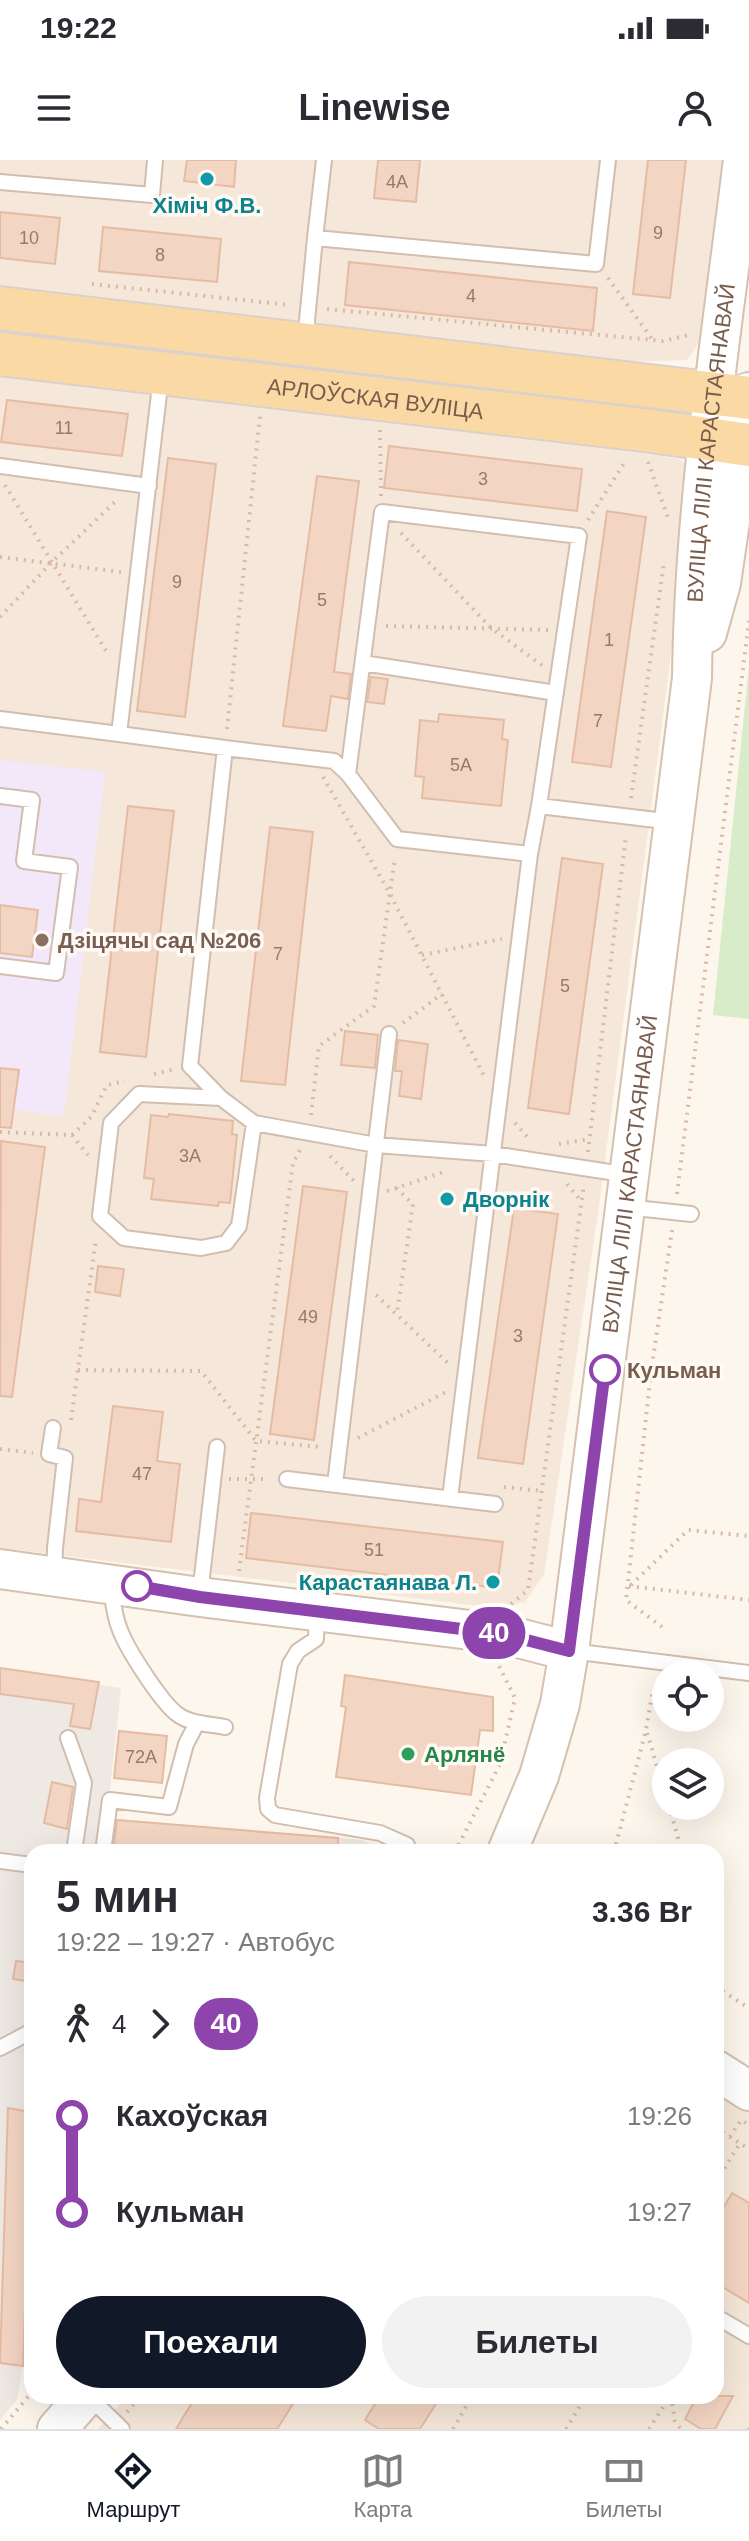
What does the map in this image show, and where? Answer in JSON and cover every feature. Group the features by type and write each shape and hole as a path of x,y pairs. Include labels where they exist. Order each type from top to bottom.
{"main road":[{"name":"ВУЛІЦА ЛІЛІ КАРАСТАЯНАВАЙ","path":"510,1844 539,1776 560,1704 569,1651 692,678 694,576 733,443 740,395 743,160"},
{"name":"АРЛОЎСКАЯ ВУЛІЦА","path":"0,308 306,326 740,395"},
{"name":"АРЛОЎСКАЯ ВУЛІЦА","path":"0,354 733,443"},
{"path":"0,1569 503,1634 569,1651"},
{"path":"724,2075 749,2091"},
{"path":"57,2429 79,2404"}],"lane":[{"path":"0,182 152,195 155,160"},
{"path":"306,326 324,160"},
{"path":"315,238 596,264 608,160"},
{"path":"119,734 138,575 141,485 162,373"},
{"path":"0,466 141,485"},
{"path":"348,774 382,512 579,536 530,854 450,1498"},
{"path":"363,663 556,693"},
{"path":"0,719 334,761 348,774 397,839 530,854"},
{"path":"225,748 190,1066 221,1098 254,1123 309,1134 376,1145 493,1154 586,1169 675,1212 691,1214"},
{"path":"0,796 32,800 24,861 70,867 56,973 0,966"},
{"path":"539,806 673,822"},
{"path":"335,1484 389,1034"},
{"path":"221,1098 139,1094 111,1123 99,1202 100,1216 124,1238 201,1248 226,1243 239,1226 254,1123"},
{"path":"53,1428 49,1454 65,1458 54,1576"},
{"path":"200,1597 217,1447"},
{"path":"287,1479 495,1504"},
{"path":"110,1583 121,1635 161,1697 177,1714 197,1723 225,1727"},
{"path":"317,1611 316,1639 298,1651 290,1664 267,1798 268,1809 275,1815 380,1833 405,1844"},
{"path":"569,1651 749,1673"},
{"path":"104,1844 110,1800 169,1807 186,1744 197,1723"},
{"path":"68,1738 84,1783 75,1844"},
{"path":"0,1861 24,1864"},
{"path":"0,2048 24,2035"},
{"path":"724,2321 749,2336"},
{"path":"95,2404 122,2429"}],"path":[{"path":"596,264 652,340"},
{"path":"92,284 306,326 663,341 689,335"},
{"path":"225,748 260,416 246,415"},
{"path":"380,430 382,512 491,628 558,677"},
{"path":"612,457 648,459 670,525"},
{"path":"579,536 627,459"},
{"path":"0,477 125,683"},
{"path":"0,617 52,562 141,485"},
{"path":"510,1604 528,1590 582,1202 628,817 665,555"},
{"path":"0,557 138,575"},
{"path":"662,1627 626,1600 651,1372 675,1212 749,621"},
{"path":"367,625 565,631"},
{"path":"311,758 389,892 499,1104 582,1202"},
{"path":"422,955 520,935"},
{"path":"374,1006 389,1034 442,994"},
{"path":"0,1132 72,1135 105,1176"},
{"path":"238,1573 293,1163 309,1134"},
{"path":"537,1147 590,1139"},
{"path":"396,1188 413,1204 397,1314"},
{"path":"65,1458 100,1216"},
{"path":"78,1370 201,1371 256,1441 340,1448 466,1381 360,1279"},
{"path":"0,1449 49,1454"},
{"path":"214,1479 287,1479"},
{"path":"629,1586 688,1530 749,1536"},
{"path":"629,1586 749,1600"},
{"path":"459,1844 500,1764 515,1698 497,1663"},
{"path":"616,1844 652,1696"},
{"path":"646,1730 652,1750"},
{"path":"673,1820 680,1844"},
{"path":"724,1992 749,2008"},
{"path":"730,2137 741,2120 749,2125"},
{"path":"724,2133 749,2149"},
{"path":"724,2169 740,2143"},
{"path":"1,2429 24,2402"},
{"path":"453,2429 467,2404"},
{"path":"566,2429 581,2404"},
{"path":"649,2429 666,2404"},
{"path":"672,2404 675,2421 681,2429"}],"shaded area":[{"path":"0,160 729,160 707,331 687,360 629,362 0,288"},
{"path":"0,374 655,455 679,459 690,467 694,479 599,1206 544,1575 525,1602 496,1608 0,1548"},
{"name":"Дзіцячы сад №206","path":"0,760 105,772 64,1116 0,1108"},
{"path":"0,1671 121,1688 107,1818 363,1840 370,1844 24,1844 24,2365 17,2400 0,2420"},
{"path":"724,2094 749,2109 749,2429 98,2429 120,2404 724,2404"}],"green space":[{"path":"749,666 749,1019 713,1015"}],"building":[{"path":"187,160 236,160 234,187 184,181"},
{"path":"378,160 420,160 416,202 374,198"},
{"path":"648,160 686,160 670,298 633,294"},
{"path":"0,212 60,218 55,264 0,258"},
{"path":"103,227 221,239 217,282 99,271"},
{"path":"349,262 597,288 593,331 345,305"},
{"path":"7,400 128,414 122,456 1,442"},
{"path":"389,446 582,469 577,511 384,488"},
{"path":"168,458 216,464 185,717 137,711"},
{"path":"317,476 359,481 334,672 351,674 348,699 331,696 326,731 283,726"},
{"path":"607,511 646,517 611,767 572,762"},
{"path":"371,677 388,679 384,704 367,702"},
{"path":"439,714 504,720 502,739 508,740 501,806 422,798 424,777 415,776 420,720 438,722"},
{"path":"128,806 174,811 146,1057 100,1052"},
{"path":"270,827 313,832 285,1085 241,1081"},
{"path":"562,858 603,864 569,1114 528,1108"},
{"path":"0,905 38,910 32,957 0,953"},
{"path":"345,1031 378,1035 375,1068 341,1065"},
{"path":"398,1040 428,1044 421,1099 399,1096 402,1071 395,1071"},
{"path":"0,1068 19,1070 11,1128 0,1127"},
{"path":"169,1114 233,1121 232,1134 237,1135 230,1203 219,1202 218,1206 151,1199 154,1179 144,1178 151,1115 168,1117"},
{"path":"1,1141 45,1147 12,1397 0,1396"},
{"path":"303,1186 347,1192 314,1440 270,1434"},
{"path":"514,1208 558,1214 523,1464 478,1458"},
{"path":"98,1266 124,1269 120,1296 95,1292"},
{"path":"113,1406 163,1412 157,1461 180,1464 171,1542 76,1531 79,1499 101,1502"},
{"path":"251,1513 503,1542 497,1588 246,1558"},
{"path":"0,1668 99,1682 90,1729 70,1726 74,1704 0,1694"},
{"name":"Арлянё","path":"345,1675 493,1697 493,1731 480,1730 471,1795 336,1777 346,1707 341,1706"},
{"path":"119,1731 167,1736 162,1783 114,1778"},
{"path":"52,1782 73,1787 67,1829 44,1823"},
{"path":"117,1820 338,1838 338,1844 114,1844"},
{"path":"16,1961 24,1962 24,1981 13,1979"},
{"path":"8,2108 24,2111 23,2366 0,2363"},
{"path":"732,2193 749,2203 749,2303 724,2288 724,2206"},
{"path":"724,2396 733,2396 715,2429 701,2429 685,2419 693,2404 724,2404"},
{"path":"191,2404 293,2404 277,2429 176,2429"},
{"path":"375,2404 436,2404 420,2429 379,2429 365,2420"}],"bus line":[{"name":"40","path":"137,1586 200,1597 503,1634 569,1651 605,1370"}],"place":[{"name":"Хіміч Ф.В.","path":"207,179"},
{"name":"Дзіцячы сад №206","path":"42,940"},
{"name":"Дворнік","path":"447,1199"},
{"name":"Кульман","path":"605,1370"},
{"name":"Карастаянава Л.","path":"493,1582"},
{"name":"Арлянё","path":"408,1754"}]}
